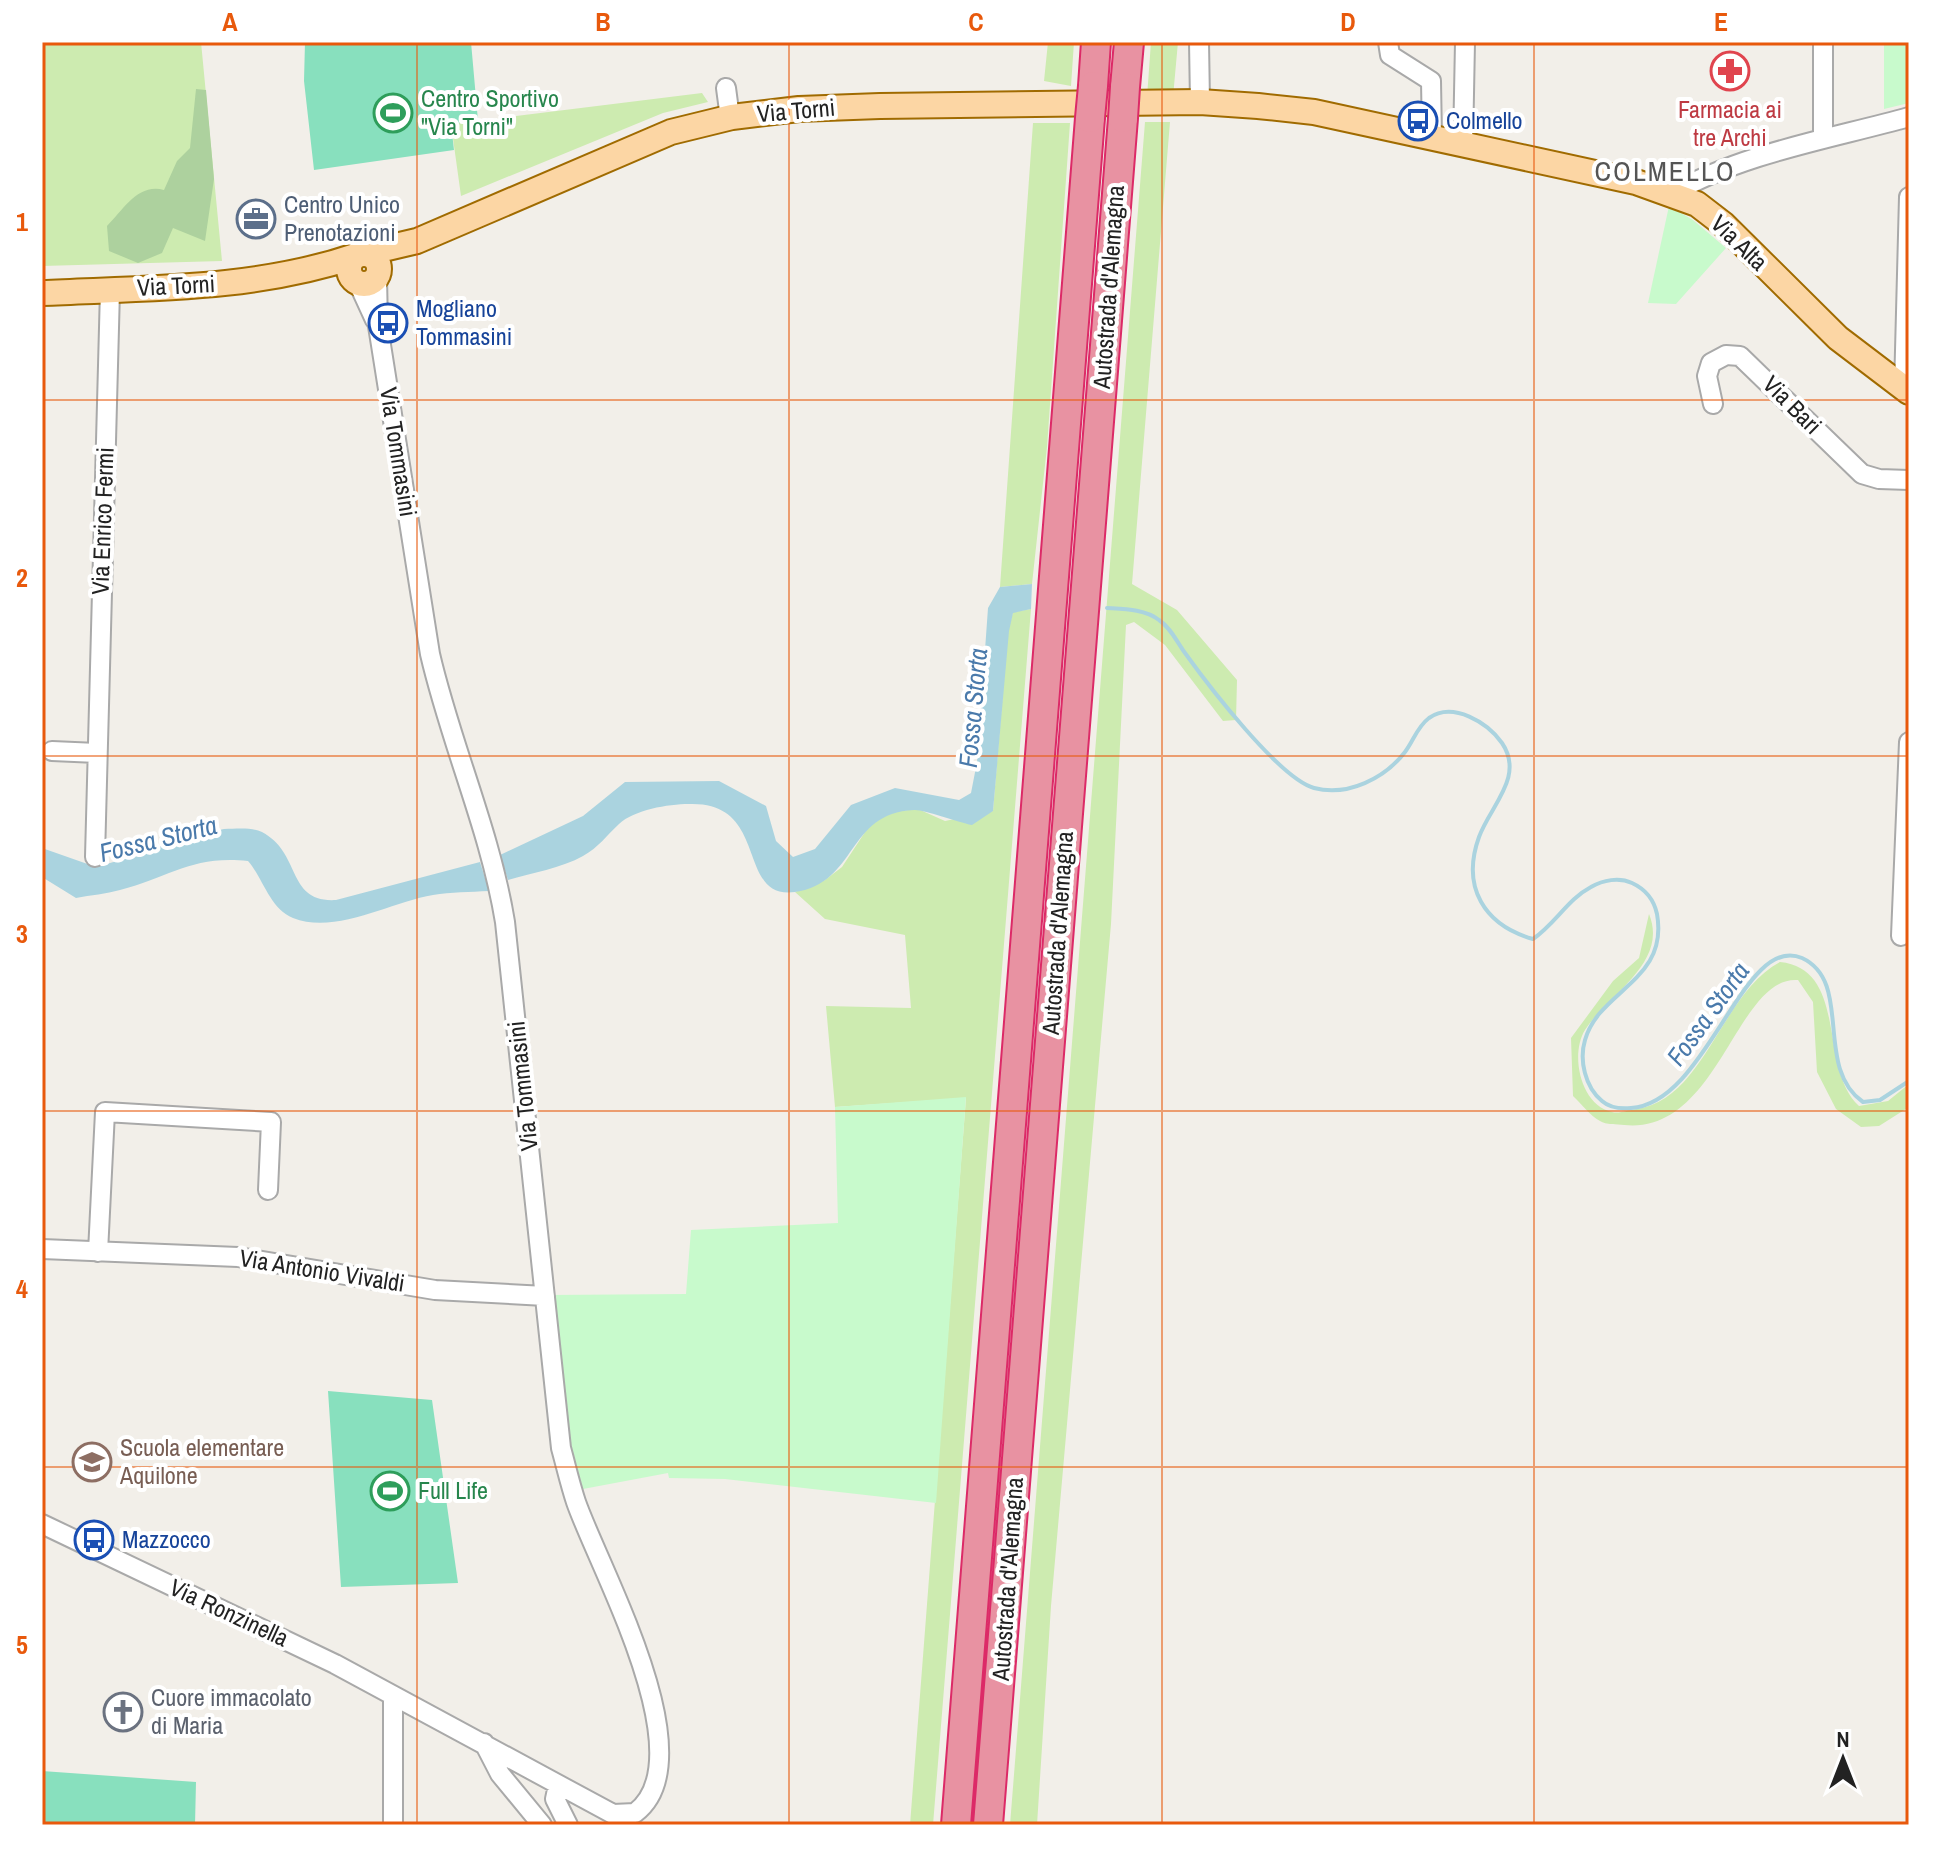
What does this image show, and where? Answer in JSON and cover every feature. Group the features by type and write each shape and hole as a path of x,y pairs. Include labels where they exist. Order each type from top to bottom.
{"highway":[{"name":"Autostrada d'Alemagna","path":"956,1825 1096,42"},
{"name":"Autostrada d'Alemagna","path":"988,1825 1129,42"}],"main road":[{"name":"Via Torni","path":"42,293 237,283 309,272 364,269 417,241 671,132 730,118 799,109 867,106 1200,102 1300,110"},
{"name":"Via Alta","path":"1300,110 1636,182 1697,204 1723,224 1838,338 1906,390"}],"street":[{"path":"1199,42 1200,102"},
{"path":"1388,42 1390,55 1431,81 1432,139"},
{"path":"1463,145 1465,42"},
{"path":"1823,42 1823,139"},
{"path":"726,88 730,118"},
{"path":"1671,194 1703,177 1823,139 1909,117"},
{"path":"1906,390 1909,197"},
{"name":"Via Tommasini","path":"364,269 378,326 430,654 442,705 498,877 561,1448 576,1501 644,1667 655,1715 657,1777 643,1807 626,1818"},
{"name":"Via Enrico Fermi","path":"95,857 110,290"},
{"name":"Via Bari","path":"1713,404 1707,376 1711,363 1726,355 1740,356 1862,474 1879,479 1909,480"},
{"path":"1901,936 1909,742"},
{"path":"52,751 97,753"},
{"path":"98,1252 105,1112 271,1122 268,1190"},
{"name":"Via Antonio Vivaldi","path":"42,1249 238,1257 435,1290 545,1296"},
{"name":"Via Ronzinella","path":"42,1524 335,1664 558,1785 626,1818"},
{"name":"Via Ronzinella","path":"42,1532 62,1535"},
{"path":"393,1696 393,1825"},
{"path":"484,1743 500,1774 542,1825"},
{"path":"558,1785 555,1799 568,1825"}],"green space":[{"path":"42,42 201,42 222,261 42,266"},
{"name":"Centro Sportivo \"Via Torni\"","path":"305,42 471,42 478,121 451,124 454,150 314,170 304,81"},
{"path":"1048,42 1074,42 1071,86 1044,81"},
{"path":"1151,42 1178,42 1173,97 1147,97"},
{"path":"1884,42 1909,42 1909,103 1884,109"},
{"path":"196,89 206,90 214,179 205,241 173,228 162,253 138,263 109,251 107,226 139,194 147,190 164,190 177,161 190,148"},
{"path":"702,93 708,102 663,113 461,196 451,124"},
{"path":"1145,122 1170,122 1132,584 1177,610 1237,680 1236,720 1223,721 1165,645 1134,622 1126,625 1111,924 1051,1606 1037,1825 1010,1825"},
{"path":"1033,123 1070,123 1047,447 1032,584 1000,587"},
{"path":"1669,206 1693,220 1726,248 1676,304 1648,303"},
{"path":"1031,609 933,1825 910,1825 966,1098 835,1107 826,1006 911,1008 905,935 825,919 795,892 825,880 842,867 871,823 889,812 918,809 945,821 993,811 1008,631 1013,612"},
{"path":"1649,914 1653,932 1651,948 1644,963 1585,1030 1578,1052 1585,1089 1601,1107 1615,1112 1636,1109 1660,1101 1679,1087 1696,1067 1742,997 1759,977 1780,962 1802,969 1816,982 1825,1001 1839,1069 1847,1089 1859,1106 1888,1101 1909,1084 1909,1107 1879,1126 1861,1127 1836,1109 1817,1072 1813,1002 1798,980 1777,985 1758,1002 1704,1082 1683,1106 1656,1121 1624,1125 1596,1119 1573,1096 1571,1038 1613,981 1639,958"},
{"path":"966,1097 936,1503 725,1479 669,1478 668,1473 583,1489 566,1427 546,1295 686,1294 691,1230 838,1223 835,1107"},
{"name":"Full Life","path":"328,1391 432,1400 458,1583 341,1587"},
{"path":"42,1771 196,1782 195,1825 42,1825"}],"water":[{"path":"1032,584 1031,609 1013,613 1009,631 993,811 972,825 918,810 892,814 863,835 831,876 815,886 795,892 777,890 765,881 743,833 732,818 715,807 671,805 625,819 594,849 575,860 508,880 500,855 583,816 625,782 719,781 766,806 776,841 793,857 815,849 851,805 895,788 959,800 971,793 977,762 988,608 1000,587"},
{"path":"224,829 258,830 275,841 301,885 309,894 320,899 336,900 480,862 489,891 433,895 363,916 327,923 310,922 285,914 248,861 196,864 138,885 76,898 42,877 42,848 96,867 180,838"}],"waterway":[{"name":"Fossa Storta","path":"1107,608 1141,612 1163,623 1245,729 1282,767 1314,788 1340,790 1376,777 1397,761 1425,722 1438,713 1459,713 1479,722 1496,735 1508,756 1508,780 1479,837 1473,872 1475,888 1490,914 1516,933 1533,939 1583,892 1616,880 1627,881 1641,888 1656,909 1658,937 1653,955 1643,970 1604,1009 1585,1040 1585,1073 1591,1088 1605,1103 1616,1108 1631,1108 1658,1099 1682,1079 1761,970 1781,957 1802,958 1818,970 1831,1005 1840,1068 1848,1087 1863,1102 1880,1100 1909,1081"}],"place":[{"name":"Farmacia ai tre Archi","path":"1730,71"},
{"name":"Centro Sportivo \"Via Torni\"","path":"393,113"},
{"name":"Colmello","path":"1418,121"},
{"name":"Centro Unico Prenotazioni","path":"256,219"},
{"name":"Mogliano Tommasini","path":"388,323"},
{"name":"Scuola elementare Aquilone","path":"92,1462"},
{"name":"Full Life","path":"390,1491"},
{"name":"Mazzocco","path":"94,1540"},
{"name":"Cuore immacolato di Maria","path":"123,1712"}],"district":[{"name":"COLMELLO","path":"1665,171"}]}
